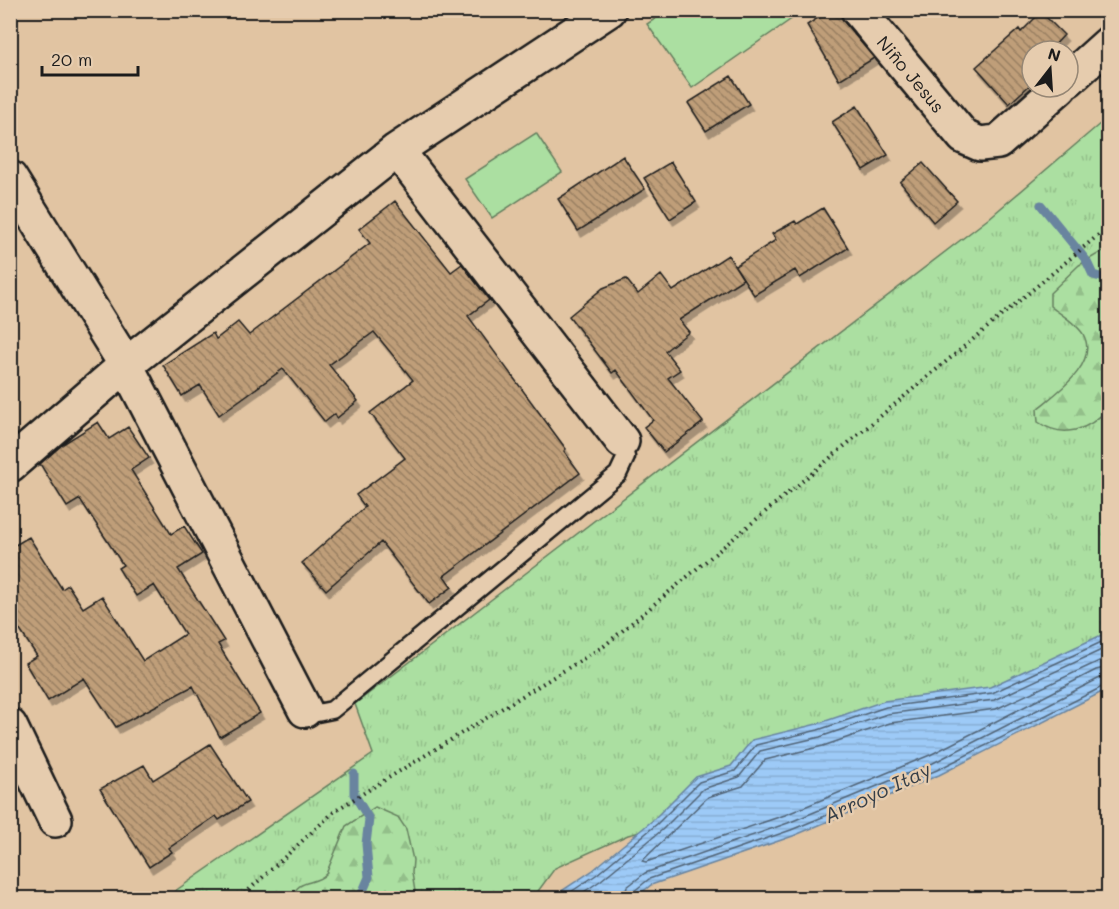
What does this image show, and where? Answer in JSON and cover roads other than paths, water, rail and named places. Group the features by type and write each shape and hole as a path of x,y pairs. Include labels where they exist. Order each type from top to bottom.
{"street":[{"path":"10,465 126,365 397,150 609,10"},
{"name":"Niño Jesus","path":"858,10 964,137 980,144 998,142 1046,99"},
{"path":"1080,69 1108,44"},
{"path":"397,150 622,441"},
{"path":"10,178 126,365 304,710"},
{"path":"10,726 55,820"}],"lane":[{"path":"304,710 317,713 332,710 618,474 626,457 622,441"}],"water":[{"name":"Arroyo Itay","path":"1108,632 1108,689 939,775 793,836 651,885 635,898 551,898 592,871 653,820 696,777 731,766 752,740 817,724 884,701 990,687"}],"waterway":[{"path":"1041,205 1086,260 1093,275 1108,279"},
{"path":"354,774 354,794 369,819 366,844 369,877 360,898"}]}
